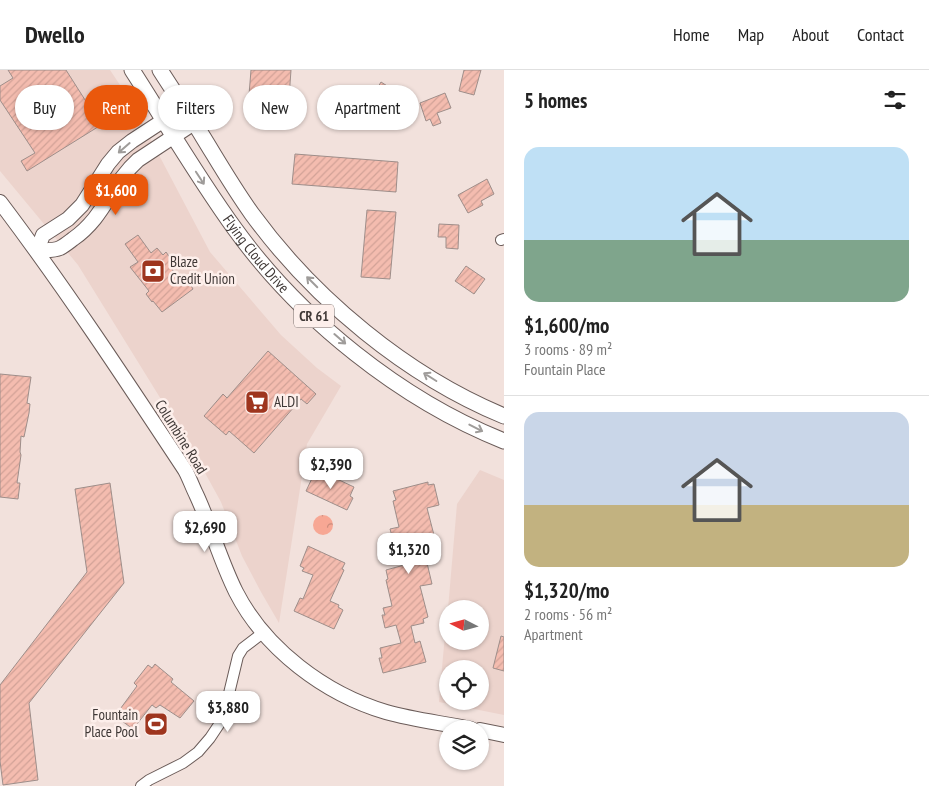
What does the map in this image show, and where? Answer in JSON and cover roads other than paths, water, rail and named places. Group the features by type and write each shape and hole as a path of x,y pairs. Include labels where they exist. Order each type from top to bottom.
{"main road":[{"name":"Flying Cloud Drive","path":"132,70 158,111"},
{"name":"Flying Cloud Drive","path":"160,70 170,85"},
{"name":"Flying Cloud Drive","path":"170,130 236,230 263,264 303,307 372,367 429,404 504,441"},
{"name":"Flying Cloud Drive","path":"198,130 226,175 270,237 334,304 385,347 430,378 504,416"}],"street":[{"path":"158,124 132,140 118,152 108,164 82,205 68,218 43,235 37,251 59,248 84,231 100,214 130,166 183,130"},
{"name":"Columbine Road","path":"0,202 37,251 186,471 208,520 236,593 252,618 275,644 300,667 325,684 361,704 410,718 439,723"},
{"path":"141,786 183,763 198,752 210,738 220,723 226,706 238,656 243,648 264,632"},
{"path":"489,732 504,735"}],"water":[{"name":"Fountain Place Pool","path":"160,714 166,719 154,735 146,730 157,715"}],"place":[{"name":"Blaze Credit Union","path":"153,271"},
{"name":"ALDI","path":"257,402"},
{"name":"Fountain Place Pool","path":"156,724"}]}
